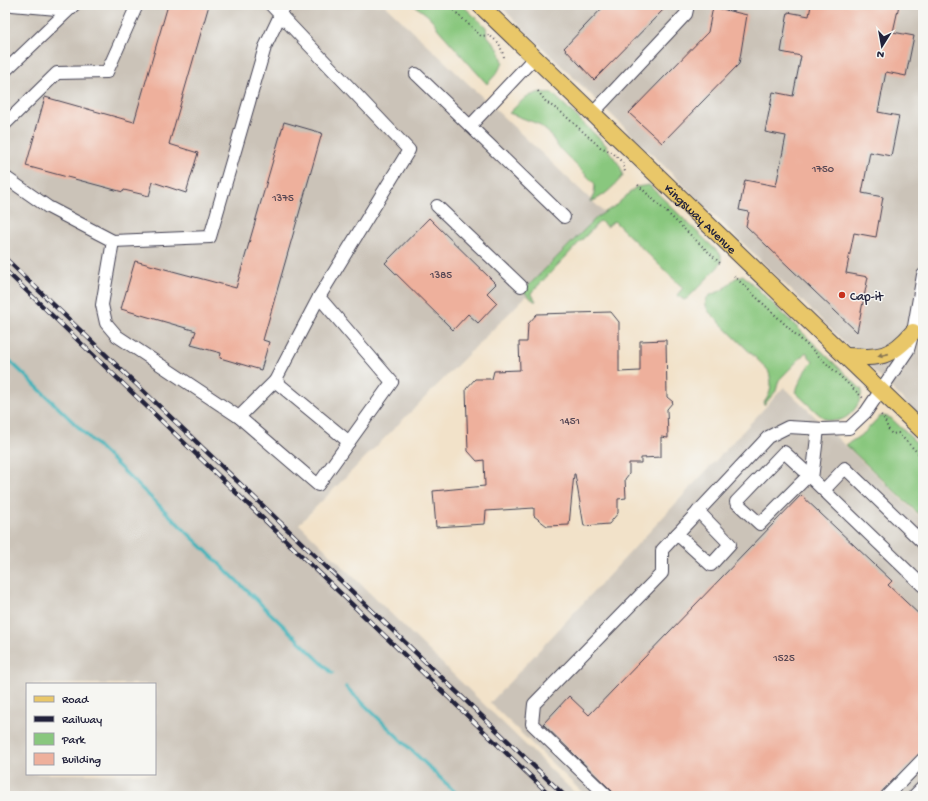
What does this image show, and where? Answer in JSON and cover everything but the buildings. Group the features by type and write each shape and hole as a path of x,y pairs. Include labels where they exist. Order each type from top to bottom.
{"main road":[{"name":"Kingsway Avenue","path":"480,5 923,431"},
{"path":"845,356 883,356 897,349 914,332"}],"street":[{"path":"12,5 71,8"},
{"path":"5,124 57,73 107,72 137,5"},
{"path":"239,417 276,381 319,297 409,150 283,9 272,5"},
{"path":"593,113 686,14 688,5"},
{"path":"5,72 71,8"},
{"path":"5,177 48,207 113,241 210,237 265,47 283,9"},
{"path":"470,126 535,57"},
{"path":"416,74 564,217"},
{"path":"437,206 521,286"},
{"path":"113,241 102,305 106,323 116,336 239,417 318,485 392,382 319,297"},
{"path":"607,796 532,724 534,704 662,573 662,550 768,436 788,427 818,429 849,428 866,412 905,356 914,332 923,275"},
{"path":"276,381 349,442"},
{"path":"818,429 811,477 760,524 736,502 784,452 811,477 923,586"},
{"path":"824,490 845,468 923,543"},
{"path":"677,534 710,565 730,544 698,512"},
{"path":"887,796 923,758"},
{"path":"914,796 923,787"}],"path":[{"path":"448,5 481,36 489,35 499,43 504,57"},
{"path":"538,91 546,102 561,112 600,147 612,152 623,163 625,172"},
{"path":"638,185 721,264"},
{"path":"734,276 863,398"},
{"path":"881,415 886,421 887,429 892,434 898,434 923,458"}],"shaded area":[{"path":"5,5 385,5 607,215 299,524 578,796 5,796"},
{"path":"499,5 923,5 923,419"},
{"path":"784,387 923,520 923,796 586,796 490,703"}],"green space":[{"path":"413,5 462,5 486,27 487,35 499,50 503,62 497,73 487,84 438,29 431,18"},
{"path":"540,92 552,93 606,145 620,166 623,176 608,191 595,200 590,202 594,194 595,184 559,148 549,133 538,124 509,113 526,97"},
{"path":"649,185 721,255 721,262 718,267 688,298 684,300 677,295 683,288 614,221 607,227 600,221 531,293 536,301 534,301 523,291 597,217 615,206 636,187"},
{"path":"743,275 862,390 859,402 851,414 840,420 833,421 826,419 795,392 806,369 813,362 806,352 779,380 776,391 764,405 763,404 771,388 771,379 768,370 709,312 706,306 706,299 708,296 722,290 733,280"},
{"path":"884,416 891,418 923,449 923,518 846,445 864,433 879,417"}],"waterway":[{"path":"5,356 332,673"},
{"path":"346,687 459,796"}],"railway":[{"path":"5,258 565,796"},
{"path":"5,270 551,796"}],"place":[{"name":"Cap-it","path":"842,295"}]}
